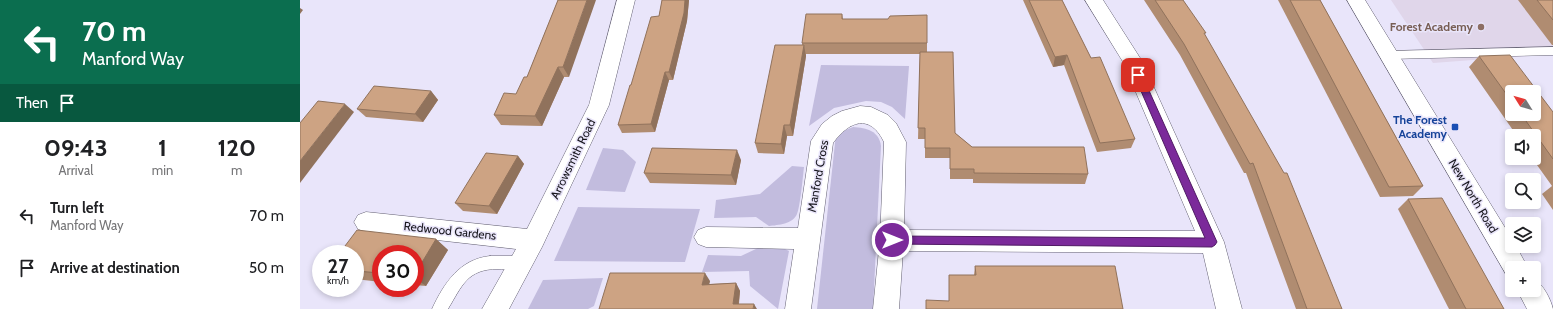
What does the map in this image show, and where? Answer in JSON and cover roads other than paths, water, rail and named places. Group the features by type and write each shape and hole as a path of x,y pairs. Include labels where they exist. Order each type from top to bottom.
{"street":[{"name":"Arrowsmith Road","path":"496,309 534,240 599,105 626,0"},
{"path":"1094,0 1132,61 1212,242 1229,309"},
{"name":"New North Road","path":"1356,0 1512,261"},
{"name":"Manford Cross","path":"798,309 822,141 828,130 837,122 849,116 862,114 874,117 883,123 891,131 895,142 892,240 886,309"},
{"name":"Redwood Gardens","path":"366,222 534,240"},
{"path":"706,237 808,239"},
{"path":"892,240 1212,242"},
{"path":"1534,297 1541,309"}],"lane":[{"path":"1390,55 1553,51"},
{"path":"440,309 461,277 469,269 480,264 520,263"}],"place":[{"name":"Forest Academy","path":"1481,27"},
{"name":"The Forest Academy","path":"1455,127"}]}
